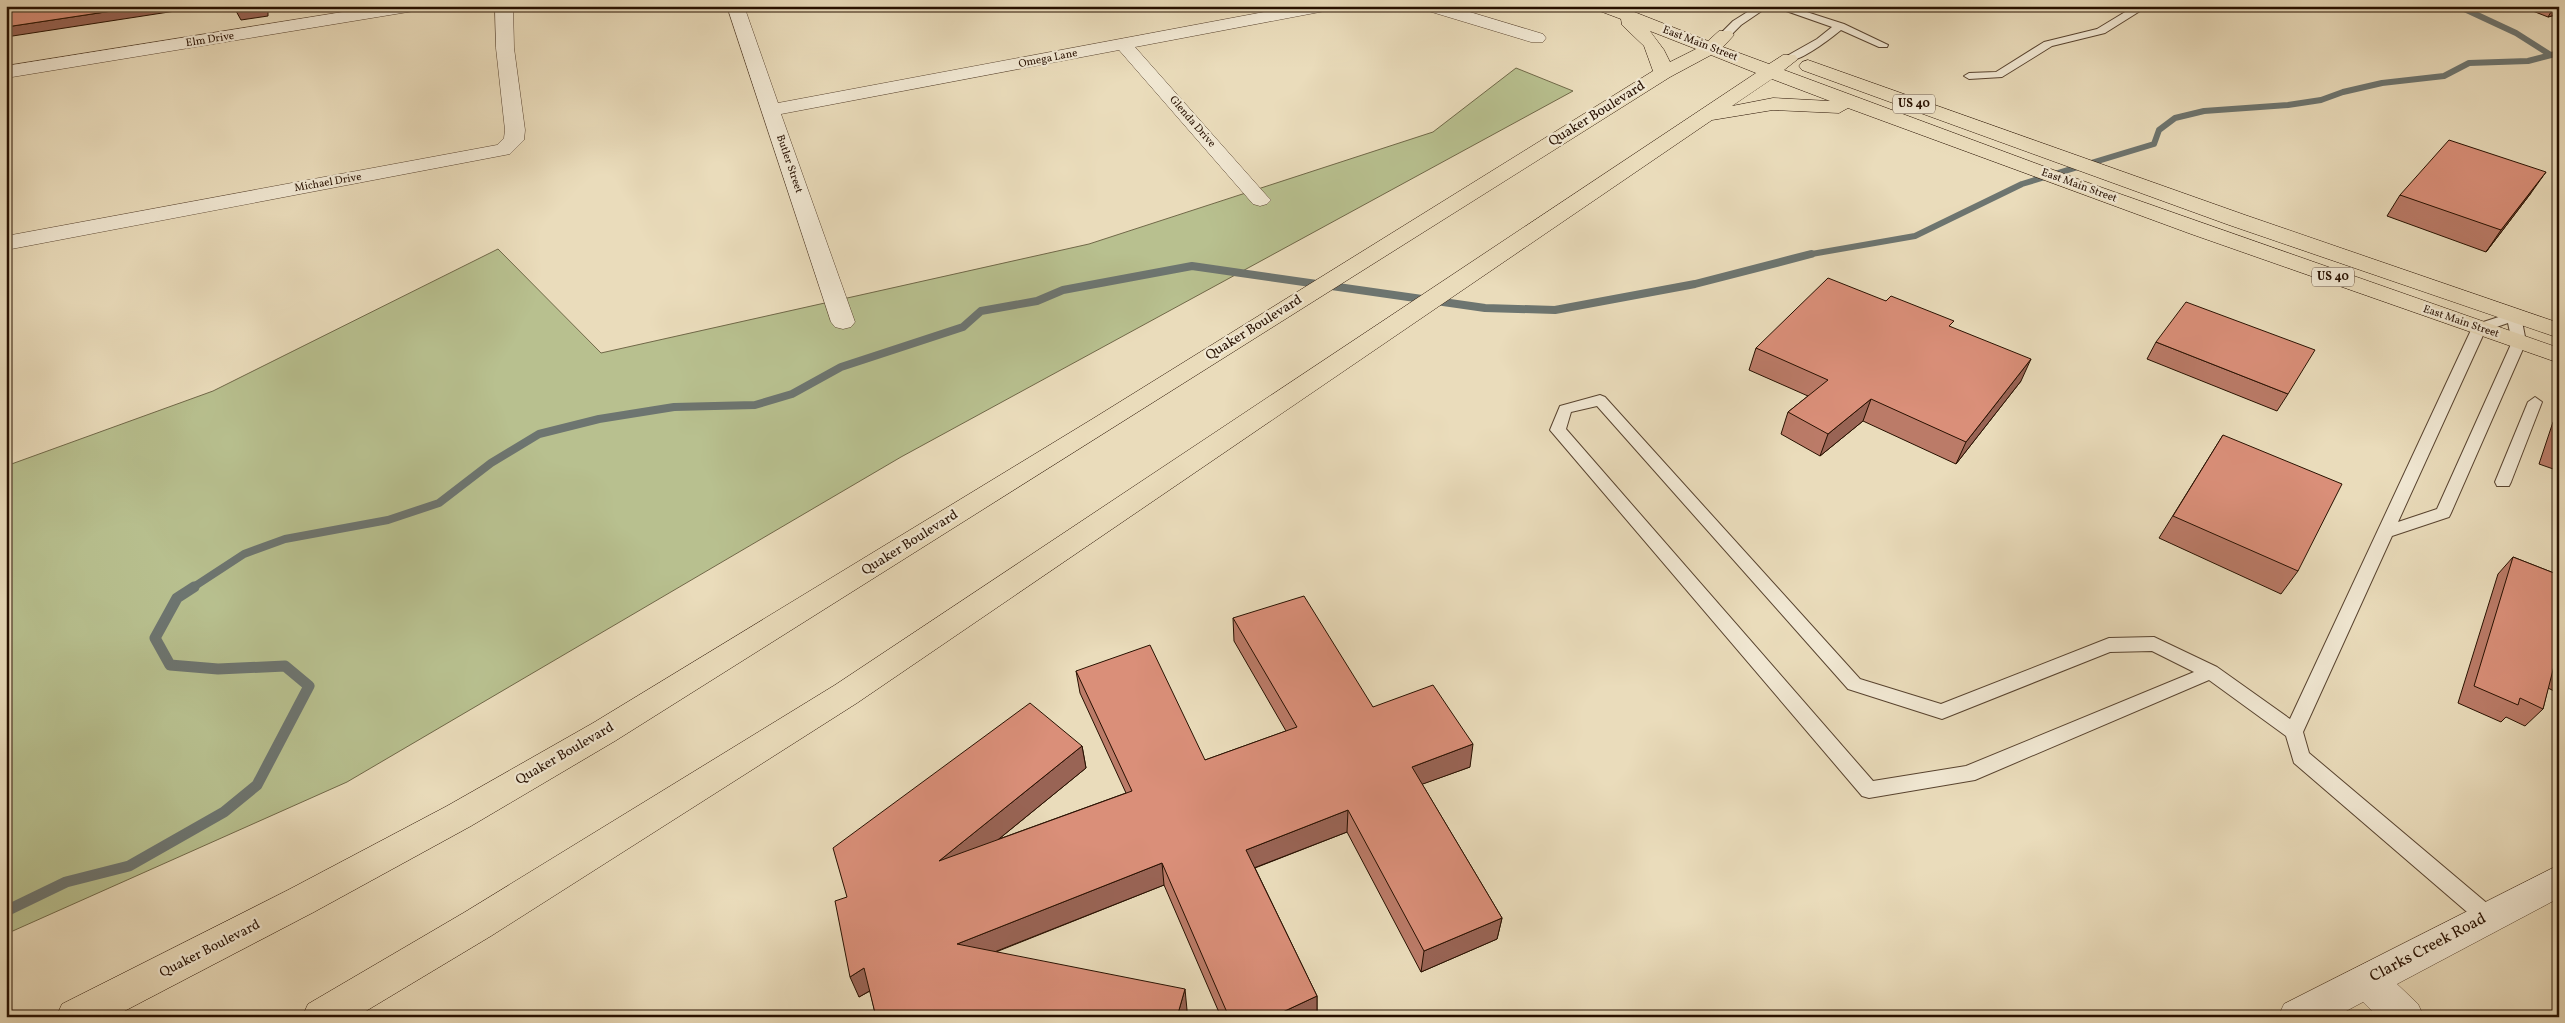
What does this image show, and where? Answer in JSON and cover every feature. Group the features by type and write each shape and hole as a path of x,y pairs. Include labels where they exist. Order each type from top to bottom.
{"main road":[{"name":"East Main Street","path":"1607,8 1711,48 1777,61 2559,331"},
{"path":"1607,8 1649,38 1658,53 1663,72"},
{"name":"East Main Street","path":"1707,28 1732,38"},
{"name":"Quaker Boulevard","path":"75,1017 301,901 459,816 604,732 1663,72 1732,38"},
{"name":"East Main Street","path":"1777,61 1875,111 2107,196 2559,356"},
{"path":"321,1017 478,924 846,694 1392,324 1702,118 1777,61"},
{"path":"1702,118 1773,104 1810,105 1875,111"}],"street":[{"name":"Elm Drive","path":"6,72 414,6"},
{"name":"Michael Drive","path":"6,243 502,150 514,140 515,130 505,48 504,6"},
{"name":"Butler Street","path":"735,6 843,322"},
{"name":"Omega Lane","path":"770,110 1325,6"},
{"path":"1431,6 1537,38"},
{"name":"Glenda Drive","path":"1124,45 1260,200"},
{"name":"Clarks Creek Road","path":"2297,1017 2559,880"},
{"path":"2366,980 2406,1017"}],"lane":[{"path":"1732,38 1737,23 1764,6"},
{"path":"1777,6 1862,34 1869,40"},
{"path":"1963,6 1968,7"},
{"path":"1969,76 1998,75 2048,44 2101,32 2143,6"},
{"path":"1777,61 1822,41 1840,26"},
{"path":"1822,41 1869,40 1883,45"},
{"path":"2294,732 2385,532 2479,328 2514,316 2518,342 2443,513 2385,532"},
{"path":"2210,672 1968,774 1869,790 1558,430 1565,409 1600,400 1854,684 1942,712 2109,646 2154,644 2210,672 2294,732 2302,757 2488,917"},
{"path":"2503,482 2534,402"}],"green space":[{"path":"1516,68 1573,91 901,457 347,782 6,934 6,466 213,391 498,249 601,353 1089,244 1433,132"}],"building":[{"path":"18,6 145,6 6,27 6,8"},
{"path":"237,6 263,6 236,11"},
{"path":"2449,140 2546,172 2501,230 2400,195"},
{"path":"1828,278 1886,301 1891,296 1954,321 1949,326 2031,359 1966,442 1871,399 1828,434 1788,412 1828,380 1756,348"},
{"path":"2186,302 2315,350 2288,394 2156,342"},
{"path":"2559,432 2559,448 2554,447"},
{"path":"2223,435 2342,484 2298,571 2173,516"},
{"path":"2513,557 2559,575 2559,668 2554,666 2543,709 2520,698 2518,705 2474,686"},
{"path":"1304,596 1373,707 1433,685 1473,744 1412,767 1502,918 1424,951 1348,810 1246,850 1317,996 1272,1017 1229,1017 1162,863 957,944 1185,989 1177,1017 876,1017 864,968 850,977 835,901 847,897 833,848 1030,703 1082,746 939,861 1132,791 1076,671 1150,645 1205,760 1297,727 1233,618"}],"waterway":[{"path":"2458,6 2516,33 2549,54"},
{"path":"1809,254 1915,236 2022,184 2154,144 2159,130 2175,118 2204,111 2288,105 2321,100 2343,92 2382,83 2444,76 2469,63 2528,61 2559,53"},
{"path":"192,588 244,554 285,539 388,520 439,503 491,463 539,434 599,419 674,407 755,405 792,394 841,367 963,327 981,311 1037,301 1063,290 1192,266 1485,308 1555,310 1695,284 1809,254"},
{"path":"6,911 66,882 129,866 224,812 257,785 309,686 285,666 218,669 170,665 155,638 177,598 194,587"}]}
